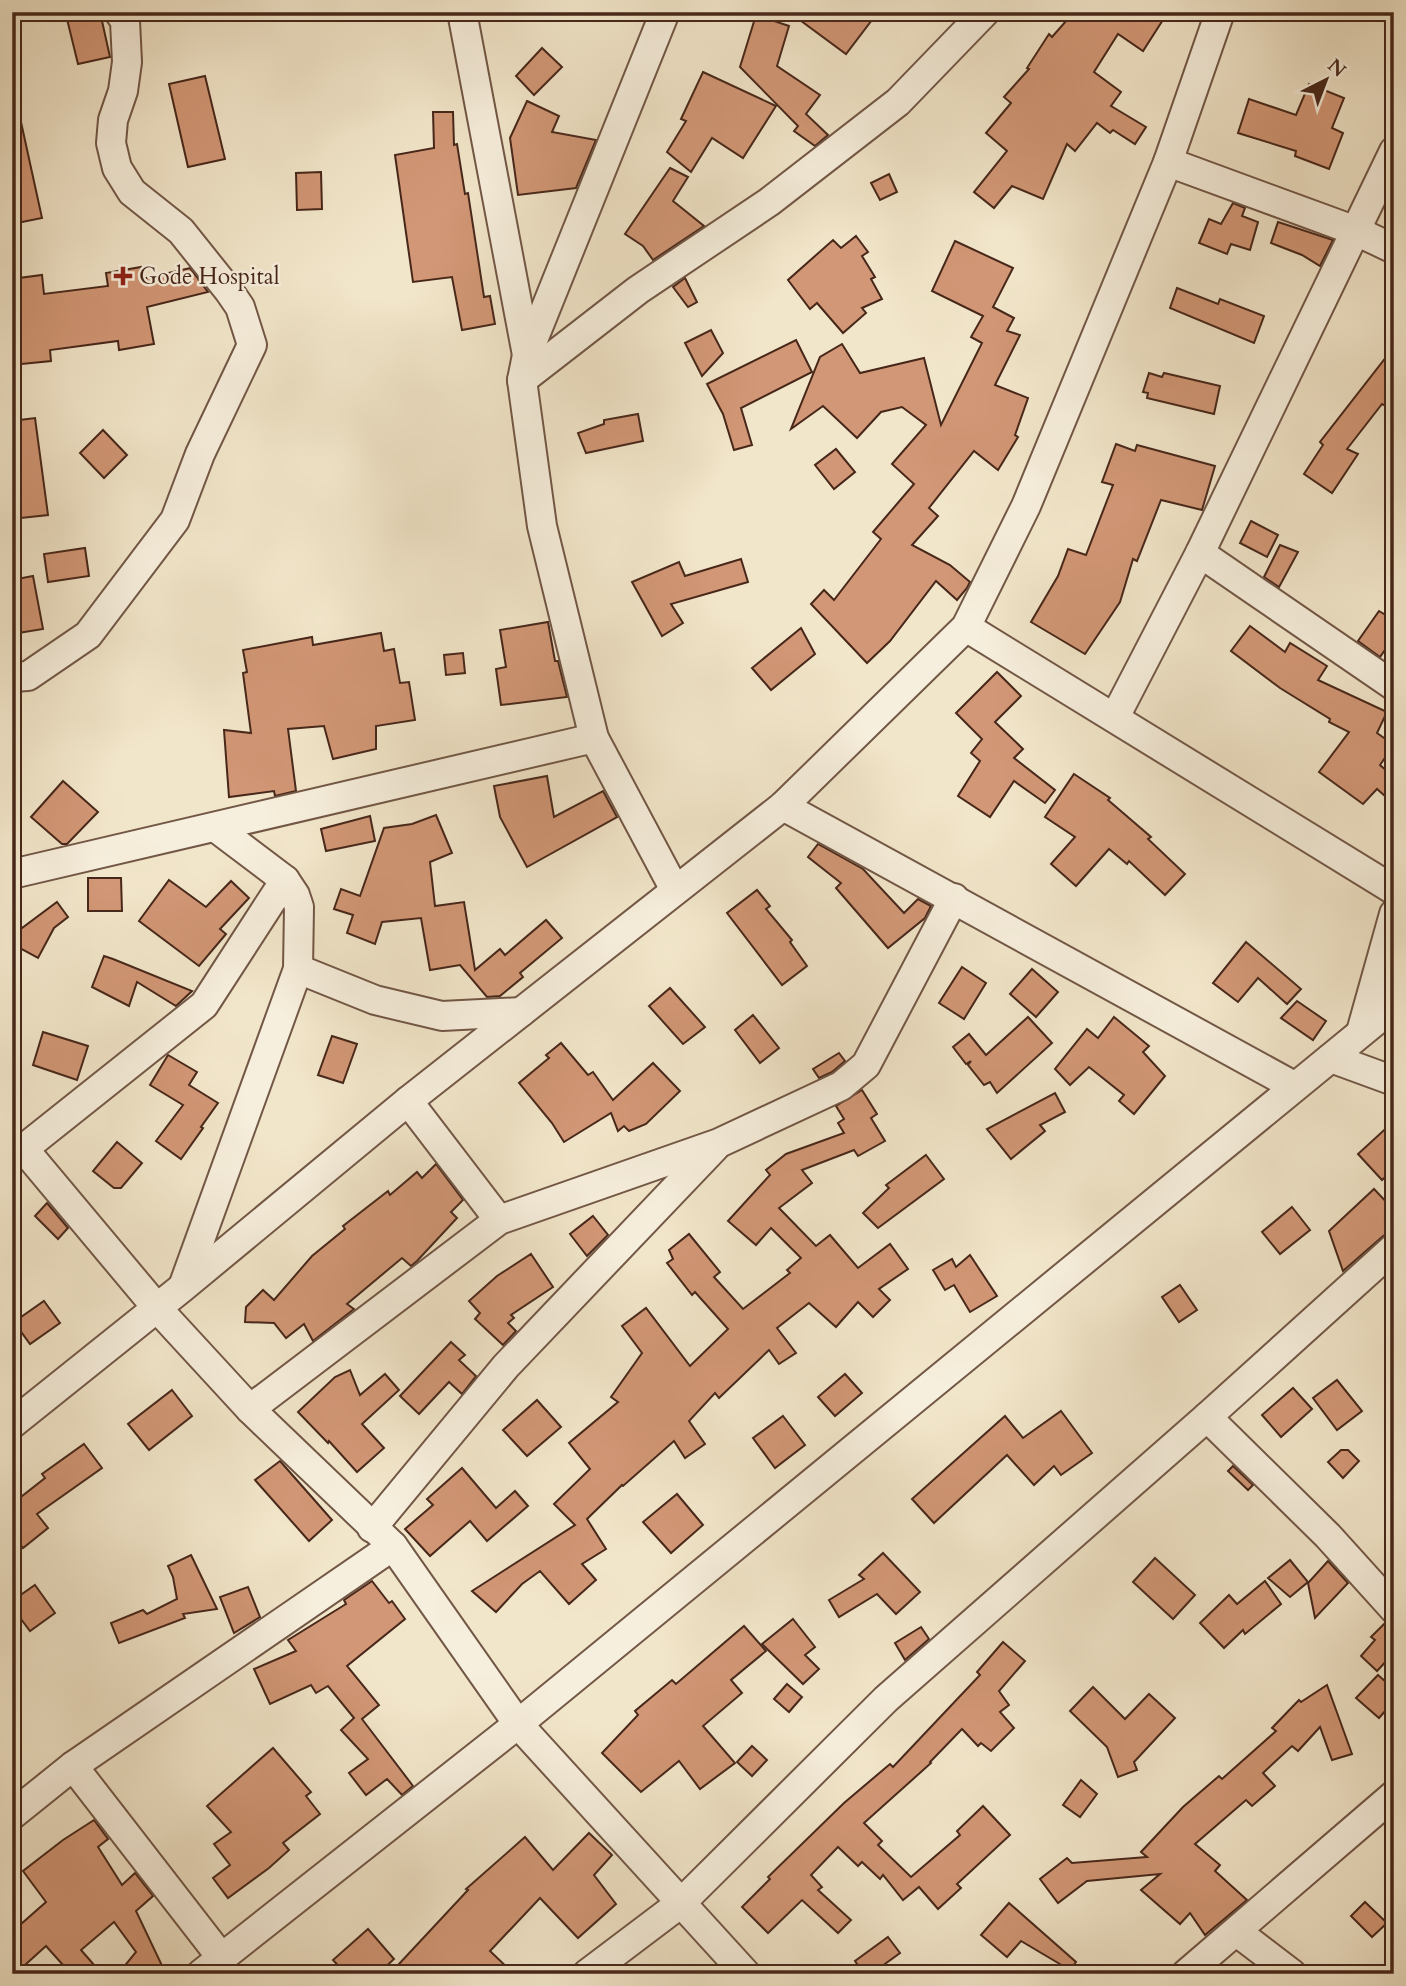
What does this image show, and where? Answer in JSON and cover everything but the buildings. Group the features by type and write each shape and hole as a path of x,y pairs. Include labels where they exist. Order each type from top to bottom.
{"street":[{"path":"12,677 28,676 88,635 175,520 200,454 252,345 240,307 229,291 181,231 132,191 117,168 111,144 113,120 123,91 127,62 125,21 119,12"},
{"path":"462,12 525,368 542,526 594,738 675,890"},
{"path":"525,368 665,12"},
{"path":"525,368 769,202 898,102 985,12"},
{"path":"12,1424 408,1101 783,806 966,628 1026,506 1168,162 1220,12"},
{"path":"1115,717 1200,553 1394,151"},
{"path":"1168,162 1356,231 1394,249"},
{"path":"1200,553 1394,686"},
{"path":"966,628 1394,890"},
{"path":"12,874 594,738"},
{"path":"783,806 1294,1086"},
{"path":"183,1287 298,969 299,907 285,880 215,827"},
{"path":"285,880 204,1005 18,1153 250,1409 393,1546 518,1724 746,1974"},
{"path":"250,1409 499,1220 719,1143 841,1086 866,1065 954,898"},
{"path":"1361,1032 1394,914"},
{"path":"298,969 375,1000 442,1016 521,1012"},
{"path":"73,1766 211,1965 518,1724 1394,1006"},
{"path":"1331,1058 1394,1082"},
{"path":"408,1101 499,1220"},
{"path":"372,1528 506,1366 719,1143"},
{"path":"587,1974 681,1903 886,1699 1207,1417 1394,1248"},
{"path":"1207,1417 1328,1536 1394,1609"},
{"path":"12,1815 73,1766 393,1546"},
{"path":"1186,1974 1394,1795"},
{"path":"1237,1932 1292,1974"}],"place":[{"name":"Gode Hospital","path":"123,276"}]}
